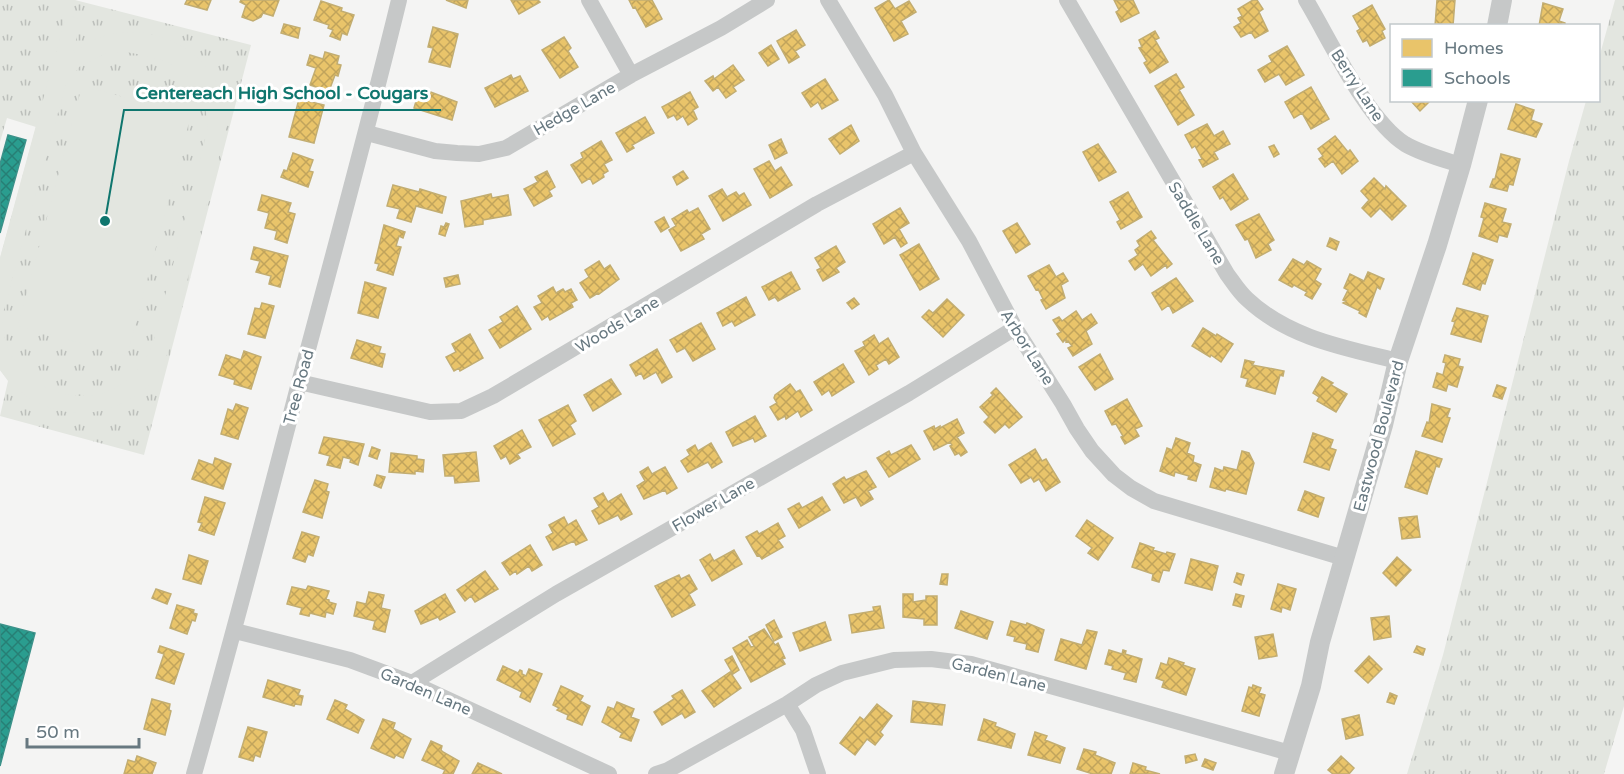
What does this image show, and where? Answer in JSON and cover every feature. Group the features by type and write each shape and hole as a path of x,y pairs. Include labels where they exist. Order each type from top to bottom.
{"street":[{"name":"Tree Road","path":"194,774 235,631 299,382 367,133 399,0"},
{"path":"589,0 631,75"},
{"name":"Hedge Lane","path":"367,133 435,151 488,152 506,147 631,75 721,28 767,0"},
{"name":"Arbor Lane","path":"828,0 885,95 914,153 969,241 1015,328 1092,451 1114,475 1154,501 1344,558"},
{"name":"Saddle Lane","path":"1067,0 1227,274 1245,298 1289,329 1319,340 1398,361"},
{"name":"Berry Lane","path":"1306,0 1370,108 1388,129 1404,143 1426,154 1461,165"},
{"path":"1497,24 1502,0"},
{"name":"Eastwood Boulevard","path":"1284,774 1311,686 1320,642 1383,425 1398,361 1461,165 1477,102"},
{"name":"Woods Lane","path":"299,382 430,412 461,411 493,396 817,204 914,153"},
{"name":"Flower Lane","path":"412,683 556,594 909,393 1015,328"},
{"name":"Garden Lane","path":"235,631 350,660 412,683 609,774"},
{"name":"Garden Lane","path":"656,774 668,770 787,704 816,685 842,673 894,660 931,659 971,664 1290,753"},
{"path":"787,704 803,730 818,774"}],"green space":[{"path":"0,0 75,0 251,45 144,455 0,416 8,381 0,370 0,258 36,127 7,118 0,142"},
{"path":"1615,0 1624,0 1624,706 1604,774 1407,774 1443,655 1586,102 1600,102 1600,54"},
{"path":"66,15 81,19 73,53 101,37 141,32 160,36 179,44 195,55 209,70 219,87 225,107 226,129 171,344 162,366 149,385 134,397 118,405 101,411 85,413 53,409 38,403 11,383 0,370 0,258","holes":["124,52 171,64 193,82 206,109 208,128 154,339 139,368 123,384 107,392 89,395 72,395 54,391 38,383 24,372 13,357 8,348 2,317 65,87 79,67 107,53"]},
{"path":"82,86 191,115 127,356 18,326"}],"building: Homes":[{"path":"187,0 211,0 207,10 185,4"},
{"path":"241,0 279,0 273,16 263,13 261,17 253,21 242,17 246,5 240,2"},
{"path":"446,0 468,0 466,8"},
{"path":"511,0 538,0 540,2 519,14"},
{"path":"629,0 652,0 662,19 646,27"},
{"path":"889,0 895,9 909,1 916,12 901,21 908,34 894,41 875,8"},
{"path":"1114,0 1133,0 1139,13 1121,22"},
{"path":"1257,0 1263,9 1259,12 1268,31 1255,38 1251,32 1241,37 1234,27 1241,23 1238,18 1242,16 1238,9"},
{"path":"1437,0 1455,0 1453,24 1435,24"},
{"path":"321,1 354,15 347,35 342,33 340,40 330,36 333,30 328,28 329,25 314,20"},
{"path":"1543,3 1563,9 1559,21 1565,24 1539,24"},
{"path":"1372,5 1385,29 1382,31 1385,38 1370,46 1367,40 1363,42 1357,31 1360,29 1353,16"},
{"path":"284,24 300,28 298,38 281,33"},
{"path":"433,27 458,34 450,67 429,62 433,48 428,47"},
{"path":"796,30 805,45 795,51 799,57 789,63 777,41"},
{"path":"1155,31 1159,38 1155,40 1168,62 1150,73 1144,63 1147,61 1139,48 1142,47 1139,40"},
{"path":"564,37 571,48 568,51 578,67 560,78 542,50"},
{"path":"771,45 779,59 768,66 759,53"},
{"path":"1287,46 1304,75 1286,85 1279,74 1265,82 1258,70 1272,62 1269,56"},
{"path":"325,52 339,56 337,64 341,65 338,76 335,75 329,91 310,85 316,68 307,65 310,55 323,59"},
{"path":"733,65 744,80 733,87 736,91 726,98 718,87 713,91 705,81 713,76 714,79"},
{"path":"1176,74 1184,87 1179,90 1194,115 1178,125 1155,86"},
{"path":"511,75 513,79 520,76 528,91 495,107 485,88"},
{"path":"825,79 838,100 822,109 818,102 811,107 802,93"},
{"path":"1311,87 1329,119 1311,129 1302,113 1294,118 1285,102"},
{"path":"420,88 457,102 452,120 414,108"},
{"path":"690,92 698,107 693,110 697,119 688,125 683,116 677,120 674,115 668,118 662,107"},
{"path":"299,99 324,105 314,143 289,137"},
{"path":"1412,102 1429,102 1420,111"},
{"path":"1516,104 1534,110 1531,120 1542,124 1536,137 1508,129"},
{"path":"645,117 654,133 632,145 634,148 627,152 616,133"},
{"path":"1207,124 1214,136 1223,131 1230,144 1214,152 1218,159 1203,167 1199,160 1202,159 1195,146 1192,148 1185,135"},
{"path":"851,125 859,141 840,154 829,139"},
{"path":"1335,136 1358,161 1342,174 1333,161 1325,167 1319,159 1323,156 1318,149"},
{"path":"781,139 787,153 775,159 769,145"},
{"path":"601,141 612,160 604,164 608,171 603,174 604,177 593,184 590,178 582,183 571,165 583,158 581,153"},
{"path":"1098,144 1116,172 1099,181 1083,152"},
{"path":"1274,145 1279,154 1274,157 1269,147"},
{"path":"293,153 313,160 309,171 313,172 308,187 281,177 284,170 287,171"},
{"path":"1501,154 1520,159 1513,185 1509,184 1507,191 1490,187 1495,179"},
{"path":"769,161 775,171 781,167 792,185 770,198 754,169"},
{"path":"547,171 555,187 549,191 552,196 534,206 524,189 538,182 535,177"},
{"path":"683,171 688,178 677,185 673,177"},
{"path":"1233,174 1248,199 1231,210 1223,197 1220,199 1213,187"},
{"path":"1374,178 1385,189 1386,186 1406,206 1392,220 1380,208 1371,217 1362,208 1369,200 1361,191"},
{"path":"393,185 419,192 420,189 446,197 442,213 416,206 411,222 397,218 400,209 387,206"},
{"path":"722,189 727,197 736,192 739,196 744,193 751,205 723,221 709,196"},
{"path":"1128,192 1142,217 1121,229 1117,222 1120,220 1110,202"},
{"path":"491,194 492,198 508,195 511,215 483,220 483,224 465,227 461,201"},
{"path":"262,195 291,203 288,212 295,214 287,243 275,239 277,231 265,228 269,213 258,210"},
{"path":"1485,203 1506,209 1502,222 1511,224 1507,237 1499,235 1497,242 1479,236"},
{"path":"698,208 710,229 701,234 704,239 681,251 669,230 676,226 672,219 687,210 689,213"},
{"path":"900,208 909,223 899,229 907,243 901,247 895,237 884,244 873,224"},
{"path":"1259,214 1274,240 1268,244 1271,250 1256,258 1248,239 1245,240 1236,225"},
{"path":"664,217 669,227 661,232 655,222"},
{"path":"446,223 449,224 445,236 439,234 441,226 444,227"},
{"path":"1017,223 1030,244 1016,253 1003,231"},
{"path":"384,225 405,232 403,238 399,236 396,246 401,247 393,275 377,270 379,264 375,263"},
{"path":"1151,231 1156,238 1153,240 1172,264 1167,268 1166,265 1151,276 1143,264 1135,270 1129,261 1138,255 1135,250 1140,246 1137,241"},
{"path":"1330,238 1339,242 1336,250 1327,246"},
{"path":"919,244 939,279 920,290 900,255"},
{"path":"836,246 845,262 836,268 839,272 823,281 817,270 821,268 815,258"},
{"path":"254,247 288,256 280,287 269,284 271,276 256,272 260,261 251,259"},
{"path":"1473,253 1493,260 1485,284 1482,283 1480,290 1463,284"},
{"path":"1293,259 1304,265 1307,261 1321,269 1315,280 1321,284 1312,299 1305,295 1307,292 1279,280"},
{"path":"599,261 604,269 610,265 619,279 590,298 580,283 589,277 585,270"},
{"path":"1049,265 1056,277 1063,273 1068,281 1061,285 1065,298 1046,309 1038,289 1036,290 1028,276"},
{"path":"791,272 800,289 778,301 775,297 769,300 762,287"},
{"path":"1368,272 1384,279 1380,289 1377,287 1366,317 1359,313 1360,311 1343,303 1346,301 1343,300 1348,290 1344,288 1350,274 1364,281"},
{"path":"458,275 460,284 446,287 444,278"},
{"path":"1176,278 1193,301 1173,313 1169,305 1162,310 1152,293"},
{"path":"365,282 386,288 378,318 358,313"},
{"path":"553,287 556,293 563,289 565,292 571,289 577,300 571,303 573,307 550,320 548,316 542,320 534,307 542,303 538,296"},
{"path":"746,297 755,315 735,326 732,321 723,326 717,313"},
{"path":"854,298 859,304 852,309 847,303"},
{"path":"947,299 964,315 943,337 922,317 929,310 933,313"},
{"path":"262,303 274,306 265,338 248,334 255,308 260,309"},
{"path":"517,306 531,329 500,348 489,330 503,322 500,317"},
{"path":"1457,308 1488,316 1481,342 1451,334 1455,322 1452,321"},
{"path":"1076,311 1082,320 1091,314 1097,323 1086,331 1092,344 1073,356 1068,348 1072,346 1068,341 1066,342 1066,339 1063,342 1057,334 1061,332 1053,320 1059,317 1062,321"},
{"path":"701,323 715,349 693,361 685,348 677,352 670,340"},
{"path":"1203,328 1233,344 1221,362 1192,346"},
{"path":"470,334 483,358 460,371 459,368 454,371 446,357 456,352 452,344"},
{"path":"874,335 879,344 888,338 899,357 889,364 886,359 876,365 878,369 869,375 855,351 865,346 863,342"},
{"path":"357,340 381,347 379,353 385,354 382,367 351,358"},
{"path":"657,349 672,377 662,383 656,372 644,379 641,373 636,376 630,365"},
{"path":"244,351 261,357 251,389 234,384 235,380 219,375 226,355 241,360"},
{"path":"1100,354 1113,379 1095,390 1079,367"},
{"path":"1445,355 1460,359 1458,366 1463,367 1457,387 1448,384 1446,391 1433,387 1437,373 1443,375"},
{"path":"1245,360 1254,362 1252,365 1284,371 1283,376 1280,375 1275,394 1246,386 1248,379 1241,377"},
{"path":"843,364 854,382 832,396 829,390 822,395 814,382"},
{"path":"1322,377 1347,394 1336,412 1317,401 1319,397 1313,393"},
{"path":"611,379 621,394 593,411 584,395"},
{"path":"790,384 796,392 800,390 812,410 801,417 798,411 786,419 785,416 778,420 770,407 777,403 775,395"},
{"path":"1497,385 1506,388 1502,399 1493,396"},
{"path":"996,388 1022,417 1009,428 1005,424 995,433 984,422 989,417 980,407 993,395 991,393"},
{"path":"1127,399 1142,426 1135,429 1139,436 1125,444 1116,424 1112,425 1105,411"},
{"path":"236,404 248,408 238,439 221,434 228,409 233,411"},
{"path":"1432,404 1450,409 1447,417 1450,418 1442,442 1422,436 1427,422 1429,423"},
{"path":"568,405 576,421 570,425 575,434 553,446 539,420"},
{"path":"755,416 766,436 755,442 753,438 733,446 726,432"},
{"path":"957,419 964,433 957,437 967,452 961,456 959,453 955,455 950,442 934,450 924,431 934,426 935,429 940,426 940,428"},
{"path":"522,430 531,447 517,454 520,458 510,464 506,456 501,459 494,446"},
{"path":"1313,433 1333,440 1330,448 1336,450 1329,470 1304,462"},
{"path":"324,437 364,444 358,465 350,462 351,459 343,457 340,468 327,465 330,456 319,453"},
{"path":"1176,438 1190,443 1187,453 1194,456 1193,462 1201,465 1196,481 1188,479 1189,476 1175,472 1174,476 1160,471 1167,448 1172,450"},
{"path":"711,443 722,462 712,468 708,462 688,472 681,461 690,455 687,450 695,445 698,451"},
{"path":"911,445 920,459 889,477 877,458 889,451 891,455"},
{"path":"372,447 380,450 377,459 369,456"},
{"path":"1035,449 1042,461 1046,459 1060,482 1046,491 1039,479 1034,482 1031,477 1021,483 1009,465"},
{"path":"1242,451 1249,453 1254,463 1246,494 1210,487 1215,468 1223,471 1224,467 1237,470"},
{"path":"1416,451 1442,459 1439,467 1436,466 1427,494 1405,487"},
{"path":"476,452 479,481 455,483 454,476 445,476 443,455"},
{"path":"391,453 417,456 417,459 424,460 423,472 415,471 415,474 389,472"},
{"path":"215,458 231,464 223,489 192,479 199,460 213,465"},
{"path":"648,467 652,474 665,467 677,488 667,494 665,490 644,499 637,486 645,481 640,472"},
{"path":"866,471 876,487 868,491 873,499 861,506 856,497 844,503 833,484 844,477 846,480"},
{"path":"377,475 385,477 381,488 374,485"},
{"path":"315,480 328,484 326,491 329,492 322,518 303,512"},
{"path":"1305,491 1324,498 1318,517 1298,510"},
{"path":"603,493 608,502 621,494 632,514 621,520 618,515 599,524 592,511 599,507 594,498"},
{"path":"205,497 225,503 214,535 199,530 202,523 198,522"},
{"path":"822,497 830,510 799,528 788,509 799,503 802,508"},
{"path":"1417,516 1420,537 1402,539 1399,518"},
{"path":"564,517 568,525 576,520 587,540 576,545 574,541 553,550 546,537 553,533 549,525"},
{"path":"1087,520 1113,538 1098,560 1088,553 1092,548 1076,536"},
{"path":"778,523 785,536 778,540 783,547 762,559 759,555 757,556 746,537 757,531 759,534"},
{"path":"302,532 319,537 313,556 308,554 305,562 293,558"},
{"path":"1140,543 1154,548 1153,550 1175,554 1169,571 1163,570 1159,582 1152,580 1153,574 1132,567"},
{"path":"530,545 542,565 532,571 529,566 517,574 516,571 510,575 502,563"},
{"path":"734,550 742,564 712,581 700,560 710,554 714,561"},
{"path":"189,555 208,561 201,584 183,579"},
{"path":"1397,557 1411,570 1396,586 1383,573"},
{"path":"1191,559 1218,566 1212,590 1185,583"},
{"path":"485,571 498,589 475,602 471,596 465,601 457,590"},
{"path":"1237,573 1244,575 1241,585 1234,582"},
{"path":"942,574 948,574 947,585 940,584"},
{"path":"679,575 681,579 689,575 697,589 689,594 695,605 672,617 655,586"},
{"path":"1278,584 1296,589 1290,610 1282,607 1281,612 1271,609"},
{"path":"308,586 329,591 326,599 336,604 333,614 326,612 325,617 310,613 309,616 300,614 302,608 287,604 292,587 306,590"},
{"path":"156,589 171,594 167,604 152,598"},
{"path":"369,592 384,595 381,608 390,610 385,632 373,629 375,621 354,616 357,602 366,604"},
{"path":"445,594 455,612 440,620 438,617 421,624 415,611"},
{"path":"903,594 913,594 913,602 926,600 926,596 937,596 937,625 924,625 924,619 903,617"},
{"path":"1236,594 1244,596 1241,607 1233,605"},
{"path":"177,605 194,610 193,613 197,614 187,634 170,628"},
{"path":"880,606 884,628 852,633 849,615 874,611 873,607"},
{"path":"961,611 993,622 987,639 955,628"},
{"path":"1389,616 1391,637 1374,640 1371,618"},
{"path":"774,620 782,637 774,641 766,625"},
{"path":"1011,621 1026,625 1027,623 1044,630 1038,652 1026,649 1027,644 1014,641 1015,637 1007,635"},
{"path":"825,622 831,640 800,651 793,633"},
{"path":"764,629 775,645 778,643 785,658 782,659 785,664 751,682 733,648 747,640 751,647 754,646 749,637"},
{"path":"1087,630 1097,632 1086,669 1055,660 1061,639 1082,645"},
{"path":"1273,634 1277,656 1259,659 1255,637"},
{"path":"160,646 184,654 174,684 156,678 164,654 158,652"},
{"path":"1417,646 1425,649 1423,655 1414,652"},
{"path":"1109,650 1122,654 1123,650 1126,651 1125,654 1142,659 1136,682 1124,679 1126,673 1112,669 1113,666 1105,664"},
{"path":"732,656 739,670 733,674 725,660"},
{"path":"1369,656 1382,669 1368,683 1355,671"},
{"path":"1169,658 1195,669 1186,695 1162,687 1164,681 1156,678 1161,663 1167,665"},
{"path":"503,666 518,673 520,670 526,676 529,669 542,674 530,702 520,697 522,692 497,680"},
{"path":"730,672 741,688 714,707 702,691"},
{"path":"268,680 300,690 298,695 303,696 301,705 295,704 294,706 263,697"},
{"path":"1253,685 1261,688 1259,693 1265,695 1259,716 1242,711 1249,687 1252,688"},
{"path":"561,686 583,696 580,701 590,706 582,725 567,719 568,715 557,710 559,708 553,705"},
{"path":"682,690 695,712 685,718 682,713 662,725 654,712 674,699 672,696"},
{"path":"1390,693 1397,696 1394,704 1387,702"},
{"path":"152,699 170,704 169,710 171,711 165,735 144,729"},
{"path":"335,700 347,705 345,709 364,720 358,733 327,719"},
{"path":"913,701 945,705 942,725 911,722"},
{"path":"617,702 634,709 631,717 639,720 631,741 620,737 622,733 602,722 608,707 614,709"},
{"path":"877,704 892,716 880,732 883,735 875,745 867,739 855,755 840,743 860,717 864,720"},
{"path":"1359,715 1363,735 1346,739 1342,719"},
{"path":"383,719 395,723 393,729 411,739 403,758 396,755 394,758 371,748"},
{"path":"984,719 1015,734 1011,748 978,740"},
{"path":"248,727 267,732 260,757 255,755 253,761 239,757"},
{"path":"1035,732 1047,736 1045,740 1065,748 1060,763 1028,755"},
{"path":"431,741 442,746 443,752 459,761 453,774 443,774 445,770 422,760"},
{"path":"1084,749 1096,752 1095,755 1115,763 1111,774 1093,774 1077,769"},
{"path":"1195,754 1197,760 1186,763 1185,756"},
{"path":"137,756 156,763 152,774 124,774 128,760 135,762"},
{"path":"1341,756 1354,768 1349,774 1333,774 1328,770"},
{"path":"1205,759 1216,763 1213,770 1202,766"},
{"path":"478,763 502,774 472,774"},
{"path":"1133,763 1146,767 1145,770 1160,774 1130,774"}],"building: Schools":[{"path":"8,135 26,140 0,233 0,164"},
{"path":"0,624 35,633 0,766"}],"place":[{"name":"Centereach High School - Cougars","path":"105,221"}]}
